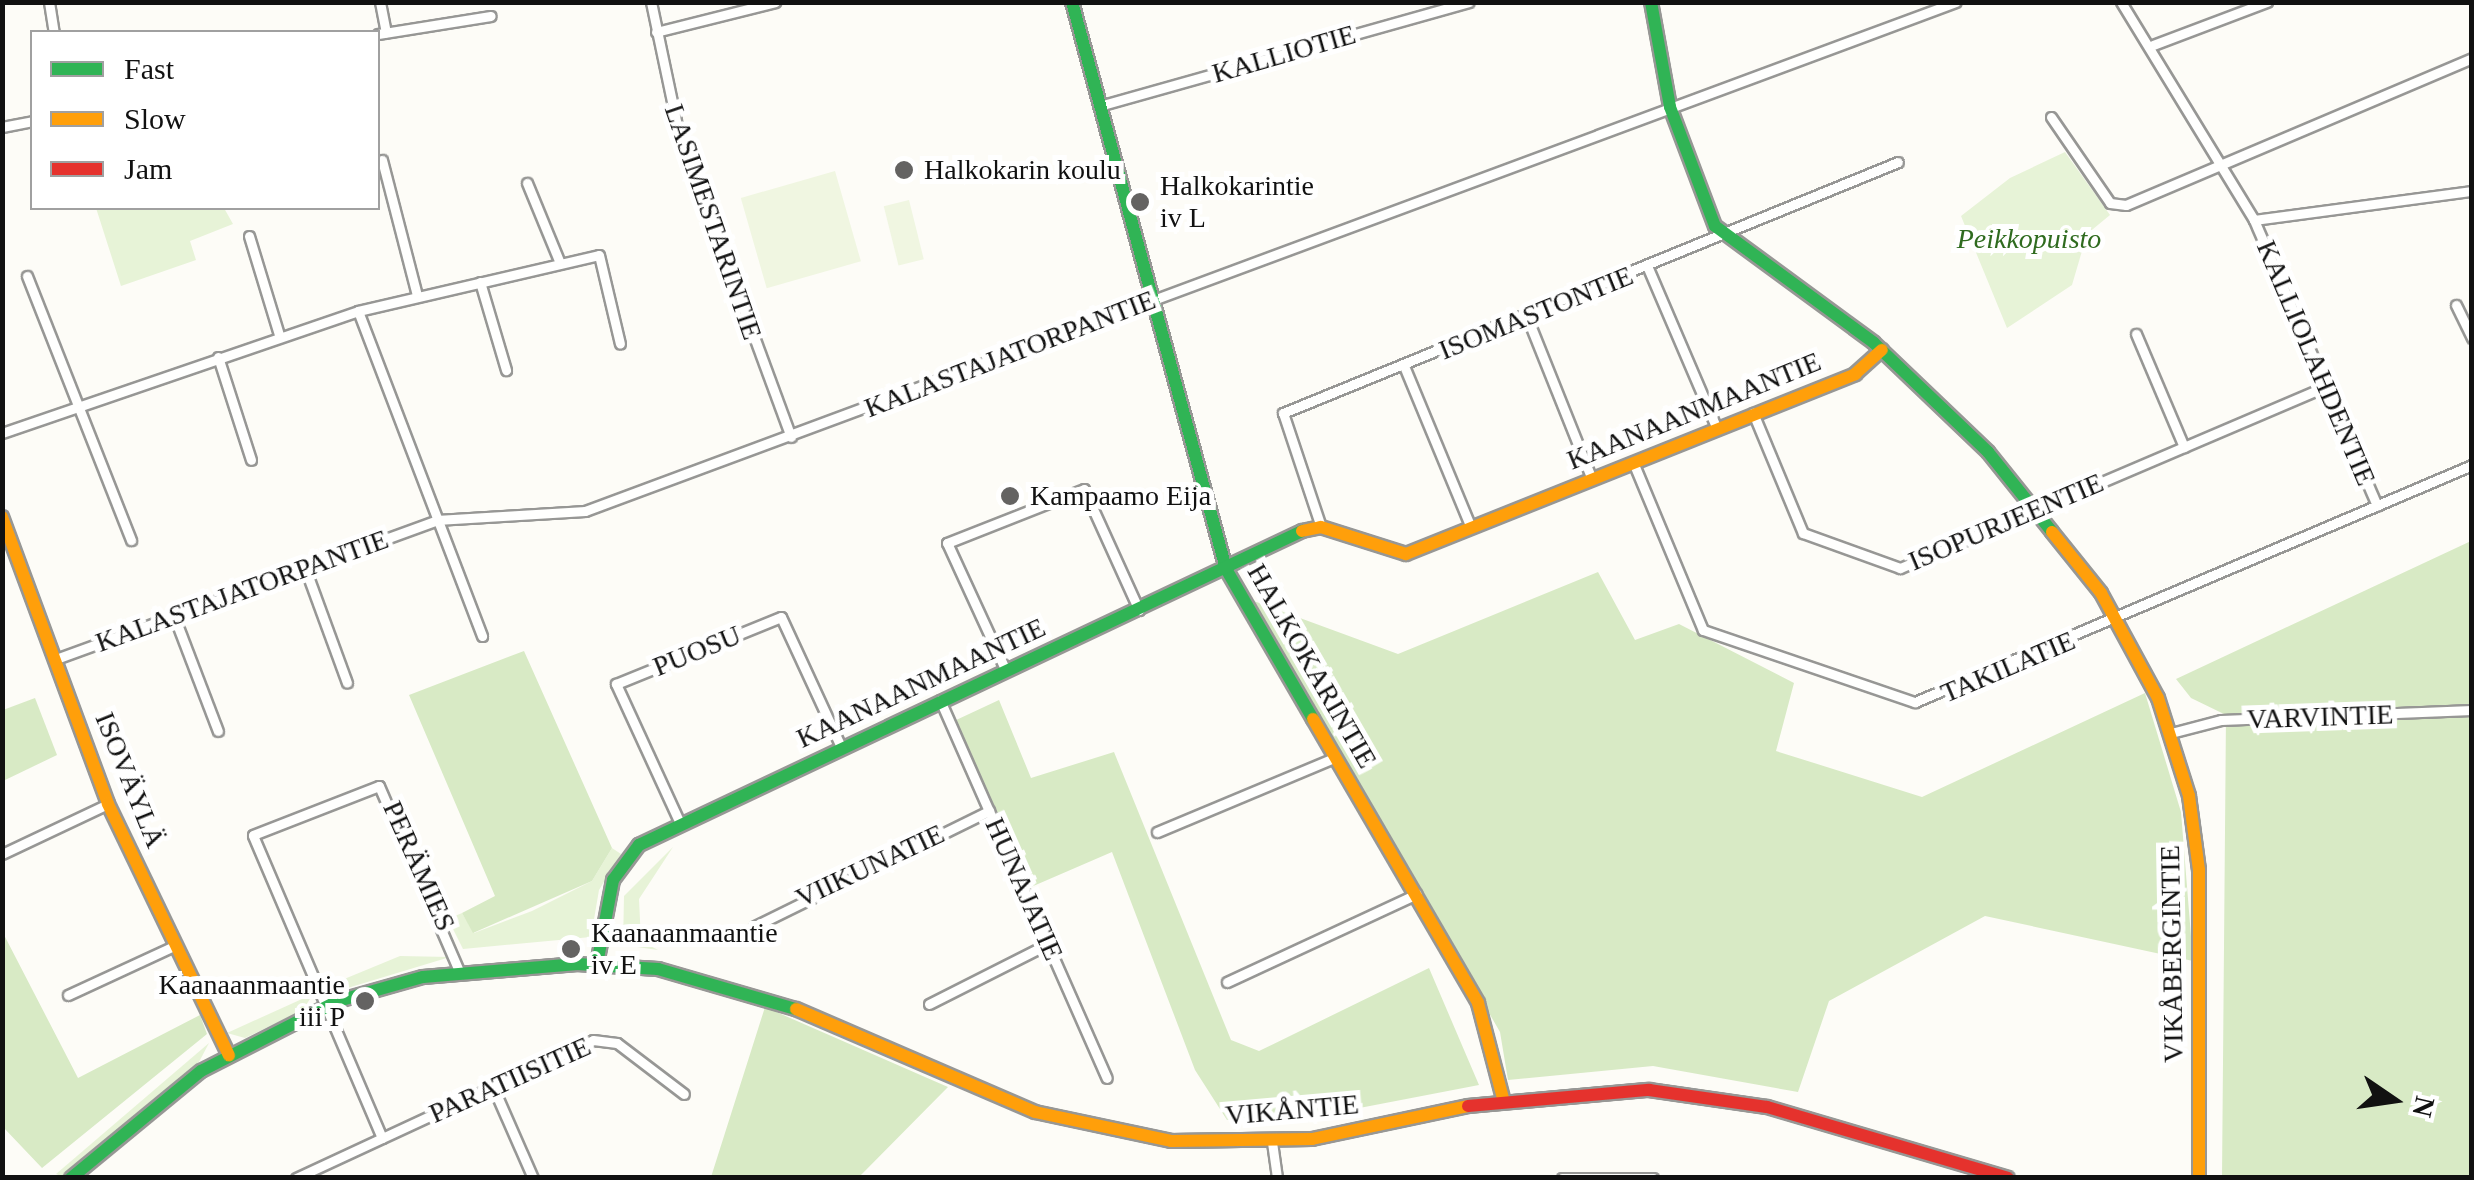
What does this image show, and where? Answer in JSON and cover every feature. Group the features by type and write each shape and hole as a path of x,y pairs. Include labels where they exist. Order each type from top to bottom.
{"street":[{"path":"49,2 54,30"},
{"path":"380,2 382,33 491,16"},
{"name":"LASIMESTARINTIE","path":"651,2 678,130 791,438"},
{"path":"656,32 775,2"},
{"name":"HALKOKARINTIE","path":"1072,2 1226,568 1417,894 1485,1020 1503,1098"},
{"name":"KALLIOTIE","path":"1099,106 1468,2"},
{"path":"1651,2 1670,107 1722,235"},
{"name":"KALASTAJATORPANTIE","path":"56,659 437,520 585,511 791,438 1151,299 1956,2"},
{"name":"KALLIOLAHDENTIE","path":"2122,2 2153,46 2254,220 2377,506"},
{"path":"2153,46 2266,2"},
{"path":"2051,117 2110,203 2138,201 2472,58"},
{"path":"2,126 30,121"},
{"path":"382,160 417,295"},
{"name":"ISOMASTONTIE","path":"1321,527 1283,414 1648,268 1898,162"},
{"path":"527,183 560,263"},
{"path":"2254,220 2472,191"},
{"name":"VIKÅBERGINTIE","path":"1722,235 1882,350 2038,510 2118,620 2171,733 2199,870 2199,1178"},
{"path":"249,236 280,335"},
{"path":"2,433 358,311 599,255 620,344"},
{"path":"1648,268 1716,427"},
{"path":"27,276 132,540"},
{"path":"480,282 506,370"},
{"path":"2456,306 2472,338"},
{"path":"358,311 482,636"},
{"path":"1527,317 1591,478"},
{"path":"2136,334 2184,448"},
{"name":"KAANAANMAANTIE","path":"597,964 613,880 638,845 680,820 1321,527 1393,555 1471,528 1855,374 1882,350"},
{"path":"218,357 251,460"},
{"path":"1404,366 1471,528"},
{"name":"ISOPURJEENTIE","path":"1753,413 1804,532 1895,567 2326,386"},
{"name":"TAKILATIE","path":"1633,462 1698,626 1900,698 1937,698 2472,466"},
{"path":"1006,671 947,543 1084,489 1139,610"},
{"name":"ISOVÄYLÄ","path":"3,521 108,804 228,1055"},
{"path":"306,568 347,684"},
{"path":"174,616 218,730"},
{"name":"PUOSU","path":"680,820 616,684 780,617 842,749"},
{"name":"HUNAJATIE","path":"940,700 1107,1078"},
{"name":"VARVINTIE","path":"2171,733 2220,720 2472,710"},
{"path":"1157,832 1336,756"},
{"name":"PERÄMIES","path":"326,1006 253,836 368,785 390,800 460,973"},
{"path":"2,854 108,804"},
{"name":"VIIKUNATIE","path":"755,926 989,812"},
{"path":"1227,982 1417,894"},
{"path":"928,1004 1048,944"},
{"path":"68,996 174,946"},
{"path":"71,1178 228,1055 326,1006 390,983 460,973 597,964"},
{"name":"VIKÅNTIE","path":"597,964 760,993 1050,1116 1171,1141 1272,1142 1503,1098 1600,1089 1727,1099 2008,1178"},
{"path":"326,1006 382,1138"},
{"name":"PARATIISITIE","path":"296,1178 600,1038 684,1094"},
{"path":"494,1087 533,1178"},
{"path":"1272,1142 1276,1178"},
{"path":"1562,1178 1653,1178"}],"green space":[{"name":"Peikkopuisto","path":"2065,152 2110,215 2087,234 2072,285 2007,328 1961,216 2010,178"},
{"path":"835,171 861,261 767,288 741,198"},
{"path":"909,200 924,259 899,265 884,206"},
{"path":"97,210 225,210 233,224 190,241 196,260 121,286"},
{"path":"2471,541 2471,1177 2222,1177 2226,715 2191,698 2176,679"},
{"path":"1598,572 1635,640 1679,624 1794,683 1776,751 1922,797 2145,693 2181,812 2193,961 1985,916 1829,1001 1798,1092 1653,1066 1508,1080 1500,1032 1251,600 1398,654"},
{"path":"524,651 612,848 592,881 473,933 462,913 495,896 409,695"},
{"path":"35,698 57,755 3,781 3,710"},
{"path":"999,700 1031,778 1114,752 1231,1040 1259,1051 1429,968 1479,1085 1297,1120 1227,1120 1195,1070 1112,852 1031,887 954,721"},
{"path":"673,847 639,899 641,941 658,950 623,945 624,896"},
{"path":"612,848 621,854 599,890 591,937 463,949 448,919 462,913 474,933 532,911 592,881"},
{"path":"2,931 78,1078 200,1015 207,1034 42,1168 3,1127"},
{"path":"400,956 450,957 341,990 337,982"},
{"path":"313,994 303,1010 245,1038 227,1033"},
{"path":"765,1007 948,1087 859,1177 711,1177"},
{"path":"209,1043 199,1062 63,1177 56,1174"}],"traffic: fast":[{"path":"1072,2 1226,569 1313,719"},
{"path":"1651,2 1670,107 1715,226 1874,343 1988,452 2052,532"},
{"path":"597,964 613,880 639,845 1302,531"},
{"path":"71,1178 201,1071 338,1001 423,977 577,964 658,969 796,1009"}],"traffic: slow":[{"path":"1302,531 1321,527 1406,554 1855,374 1882,350"},
{"path":"2,517 108,804 229,1055"},
{"path":"2052,532 2101,593 2158,698 2189,796 2199,870 2199,1178"},
{"path":"1313,719 1478,1003 1503,1098"},
{"path":"796,1009 1035,1112 1171,1141 1312,1139 1468,1106"}],"traffic: jam":[{"path":"1468,1106 1649,1090 1767,1107 2008,1178"}],"place":[{"name":"Halkokarin koulu","path":"904,170"},
{"name":"Halkokarintie iv L","path":"1140,202"},
{"name":"Kampaamo Eija","path":"1010,496"},
{"name":"Kaanaanmaantie iv E","path":"571,949"},
{"name":"Kaanaanmaantie iii P","path":"365,1001"}]}
